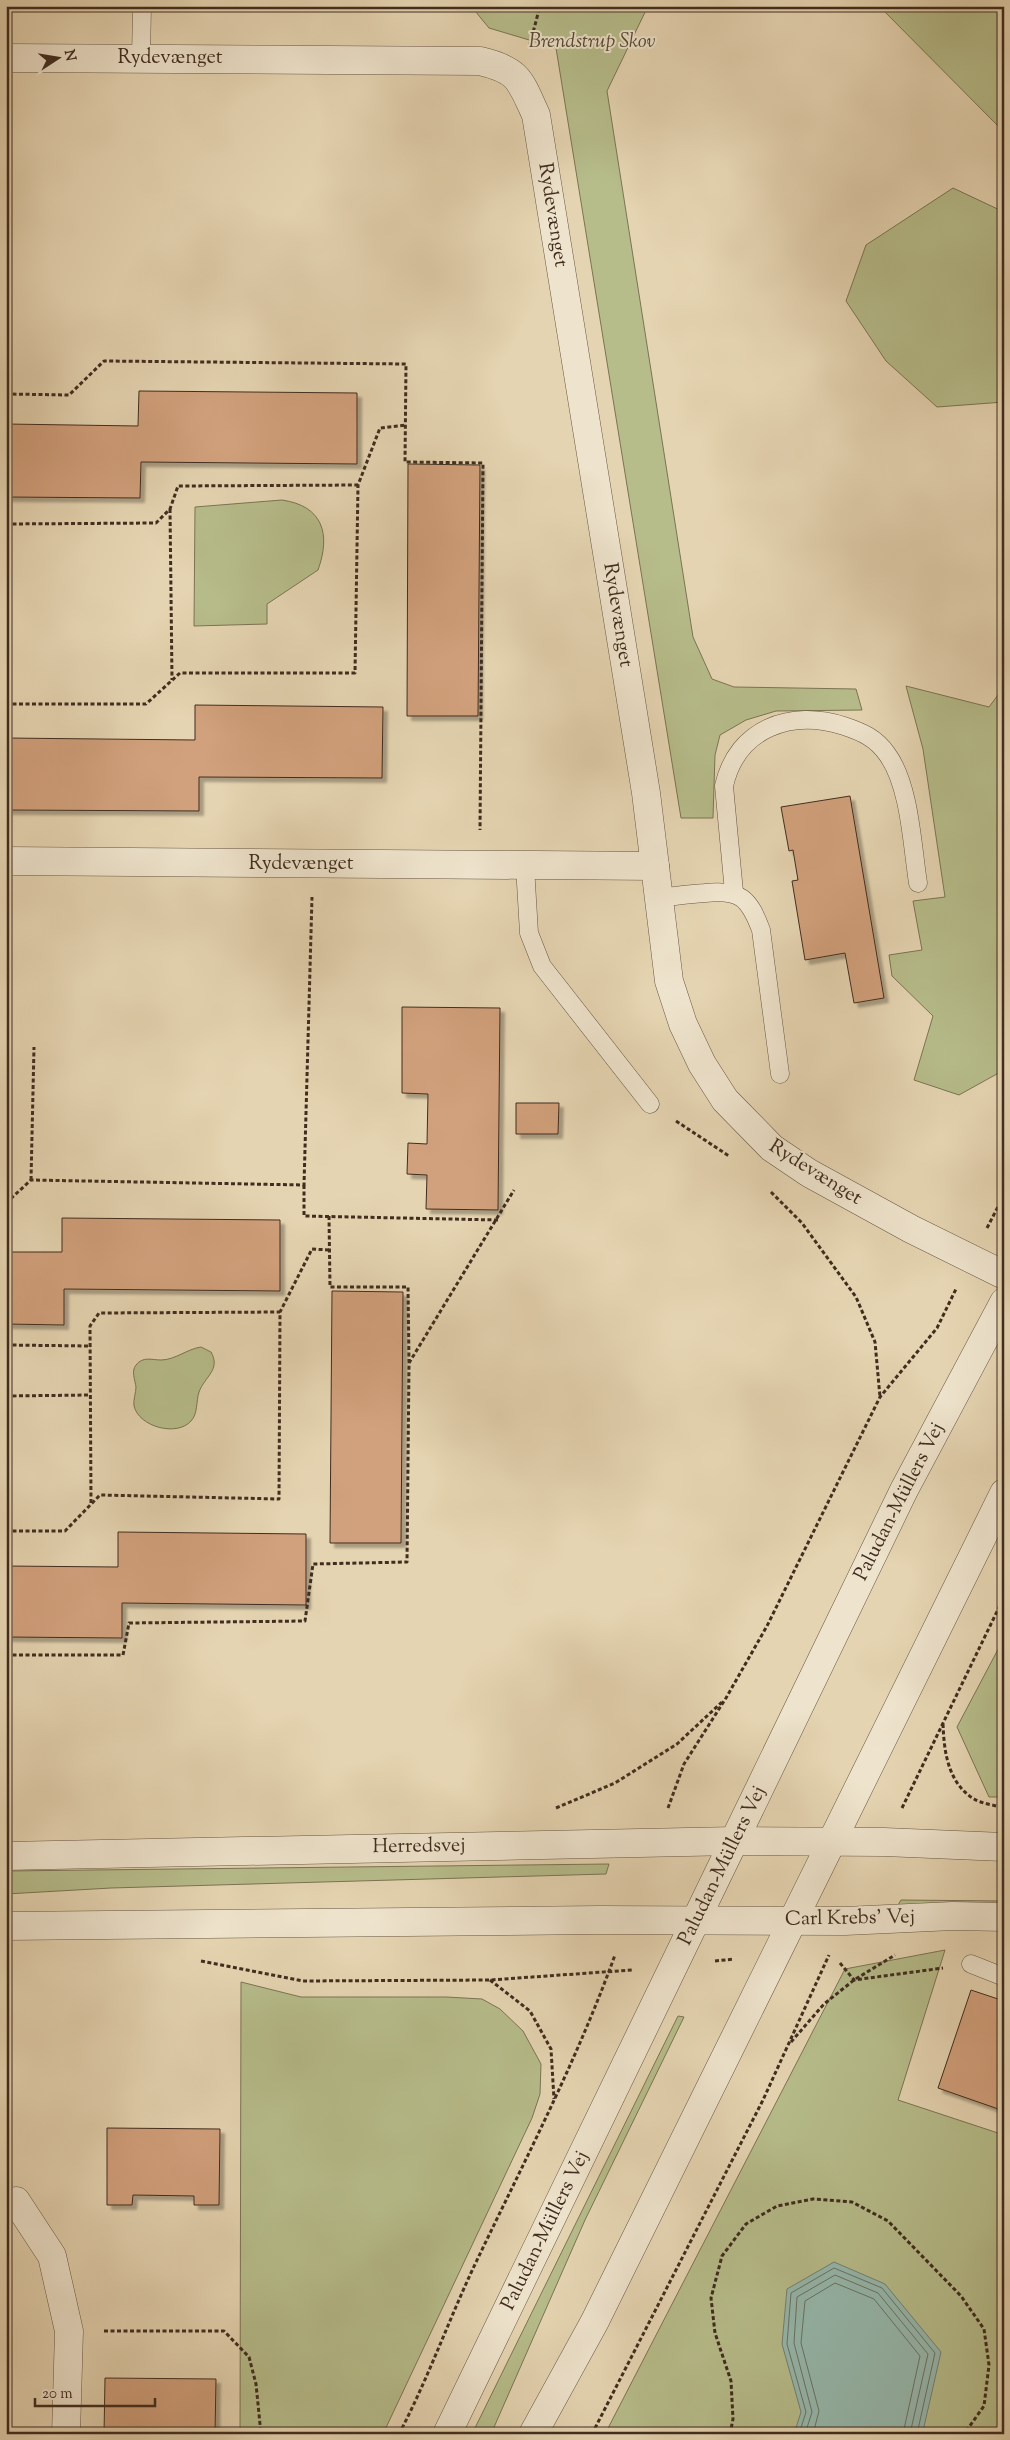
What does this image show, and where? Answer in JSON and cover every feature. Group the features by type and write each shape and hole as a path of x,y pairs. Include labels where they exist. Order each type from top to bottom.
{"street":[{"name":"Rydevænget","path":"6,58 480,61 499,66 514,73 526,92 536,115 645,783 669,981 683,1024 702,1064 725,1100 772,1148 809,1173 911,1229 1004,1275"},
{"name":"Rydevænget","path":"6,862 655,866"},
{"name":"Paludan-Müllers Vej","path":"447,2434 904,1490 1004,1302"},
{"path":"533,2434 595,2321 778,1954 1004,1493"},
{"name":"Herredsvej","path":"6,1856 735,1842 832,1842"},
{"path":"832,1842 884,1842 1004,1848"},
{"name":"Carl Krebs' Vej","path":"697,1920 845,1921 953,1916 1004,1917"},
{"path":"6,1926 697,1920"},
{"path":"16,2201 52,2256 69,2331 66,2434"}],"lane":[{"path":"141,58 142,6"},
{"path":"734,892 724,786 728,768 743,746 770,726 799,718 828,721 854,729 876,739 889,756 904,791 918,883"},
{"path":"525,866 529,933 542,966 650,1104"},
{"path":"659,898 722,891 734,892 746,901 755,913 761,930 780,1074"},
{"path":"971,1964 1004,1977"}],"path":[{"path":"6,394 69,395 104,361 406,364 405,462 483,462 480,865"},
{"path":"6,704 146,704 180,673 356,673 358,485 380,428 406,425"},
{"path":"172,680 170,509 178,486 358,485"},
{"path":"6,524 156,523 170,509"},
{"path":"313,863 304,1216 498,1220"},
{"path":"31,1180 34,1047"},
{"path":"650,1104 733,1159"},
{"path":"6,1203 31,1180 304,1185"},
{"path":"409,1363 498,1220 514,1190"},
{"path":"769,1190 802,1223 856,1297 875,1342 880,1397"},
{"path":"6,1654 124,1654 129,1623 305,1621 313,1564 407,1562 408,1288 330,1287 329,1216"},
{"path":"6,1531 64,1531 100,1495 279,1499 280,1312 312,1249 329,1250"},
{"path":"91,1504 90,1326 99,1313 280,1312"},
{"path":"6,1345 91,1346"},
{"path":"6,1396 90,1395"},
{"path":"884,1842 1004,1597"},
{"path":"549,1810 615,1783 638,1769 676,1744 726,1698"},
{"path":"943,1723 944,1752 956,1784 975,1800 1004,1808"},
{"path":"592,2434 763,2100 845,1921"},
{"path":"788,2046 824,2004 854,1980 900,1952"},
{"path":"200,1961 303,1981 490,1980 609,1972 778,1954"},
{"path":"840,1962 854,1980"},
{"path":"854,1980 971,1964"},
{"path":"490,1980 530,2011 551,2049 555,2102"},
{"path":"730,2434 733,2419 731,2381 715,2333 711,2298 722,2256 746,2224 777,2206 814,2199 852,2202 888,2221 962,2296 984,2329 989,2365 984,2406 964,2434"},
{"path":"69,2331 224,2331 249,2357 256,2384 261,2434"}],"green space":[{"name":"Brendstrup Skov","path":"471,6 648,6 607,91 693,637 712,679 734,687 856,689 862,710 776,711 746,720 720,735 715,755 713,818 681,818 556,48 489,28"},
{"path":"879,6 1004,6 1004,132"},
{"path":"953,188 1004,212 1004,402 937,407 886,361 846,301 866,245"},
{"path":"282,500 307,508 315,515 320,524 324,545 318,570 267,604 267,624 194,626 195,507"},
{"path":"906,686 989,707 1004,687 1004,1070 959,1095 914,1080 933,1016 892,976 889,955 922,950 913,901 945,897 923,749"},
{"path":"201,1347 211,1352 214,1364 211,1373 199,1392 196,1411 191,1421 185,1426 168,1429 151,1424 143,1419 137,1413 134,1406 136,1387 134,1373 136,1365 145,1359 166,1360"},
{"path":"1004,1638 1004,1797 989,1797 957,1727"},
{"path":"609,1864 606,1874 111,1888 6,1894 6,1871"},
{"path":"901,1900 1004,1901 1004,1906 898,1905"},
{"path":"945,1950 898,2100 1004,2135 1004,2434 605,2434 845,1969"},
{"path":"241,1982 301,1997 446,1997 482,1999 500,2009 523,2031 541,2064 540,2094 532,2118 383,2434 240,2434"},
{"path":"678,2016 684,2017 585,2220 491,2434 472,2434"}],"water":[{"path":"834,2262 885,2284 941,2352 923,2431 920,2434 794,2434 801,2412 782,2344 787,2289"}],"building":[{"path":"139,391 357,393 357,464 141,462 140,498 6,497 6,424 138,426"},
{"path":"408,464 480,465 478,716 407,716"},
{"path":"195,705 383,707 382,778 199,777 199,811 6,810 6,738 195,740"},
{"path":"850,796 884,998 854,1003 845,953 805,960 792,881 798,880 793,850 789,851 781,807"},
{"path":"402,1007 500,1008 498,1210 426,1209 427,1175 407,1174 408,1143 427,1144 428,1094 402,1093"},
{"path":"516,1103 559,1103 558,1134 516,1134"},
{"path":"62,1218 280,1220 280,1291 64,1289 64,1325 6,1324 6,1252 62,1252"},
{"path":"332,1291 403,1292 401,1543 330,1543"},
{"path":"118,1532 306,1534 306,1605 122,1603 122,1638 6,1637 6,1566 118,1567"},
{"path":"971,1990 1004,2001 1004,2111 938,2088"},
{"path":"107,2128 220,2129 219,2205 194,2205 194,2196 133,2195 132,2205 107,2205"},
{"path":"105,2378 216,2379 215,2434 104,2434"}]}
